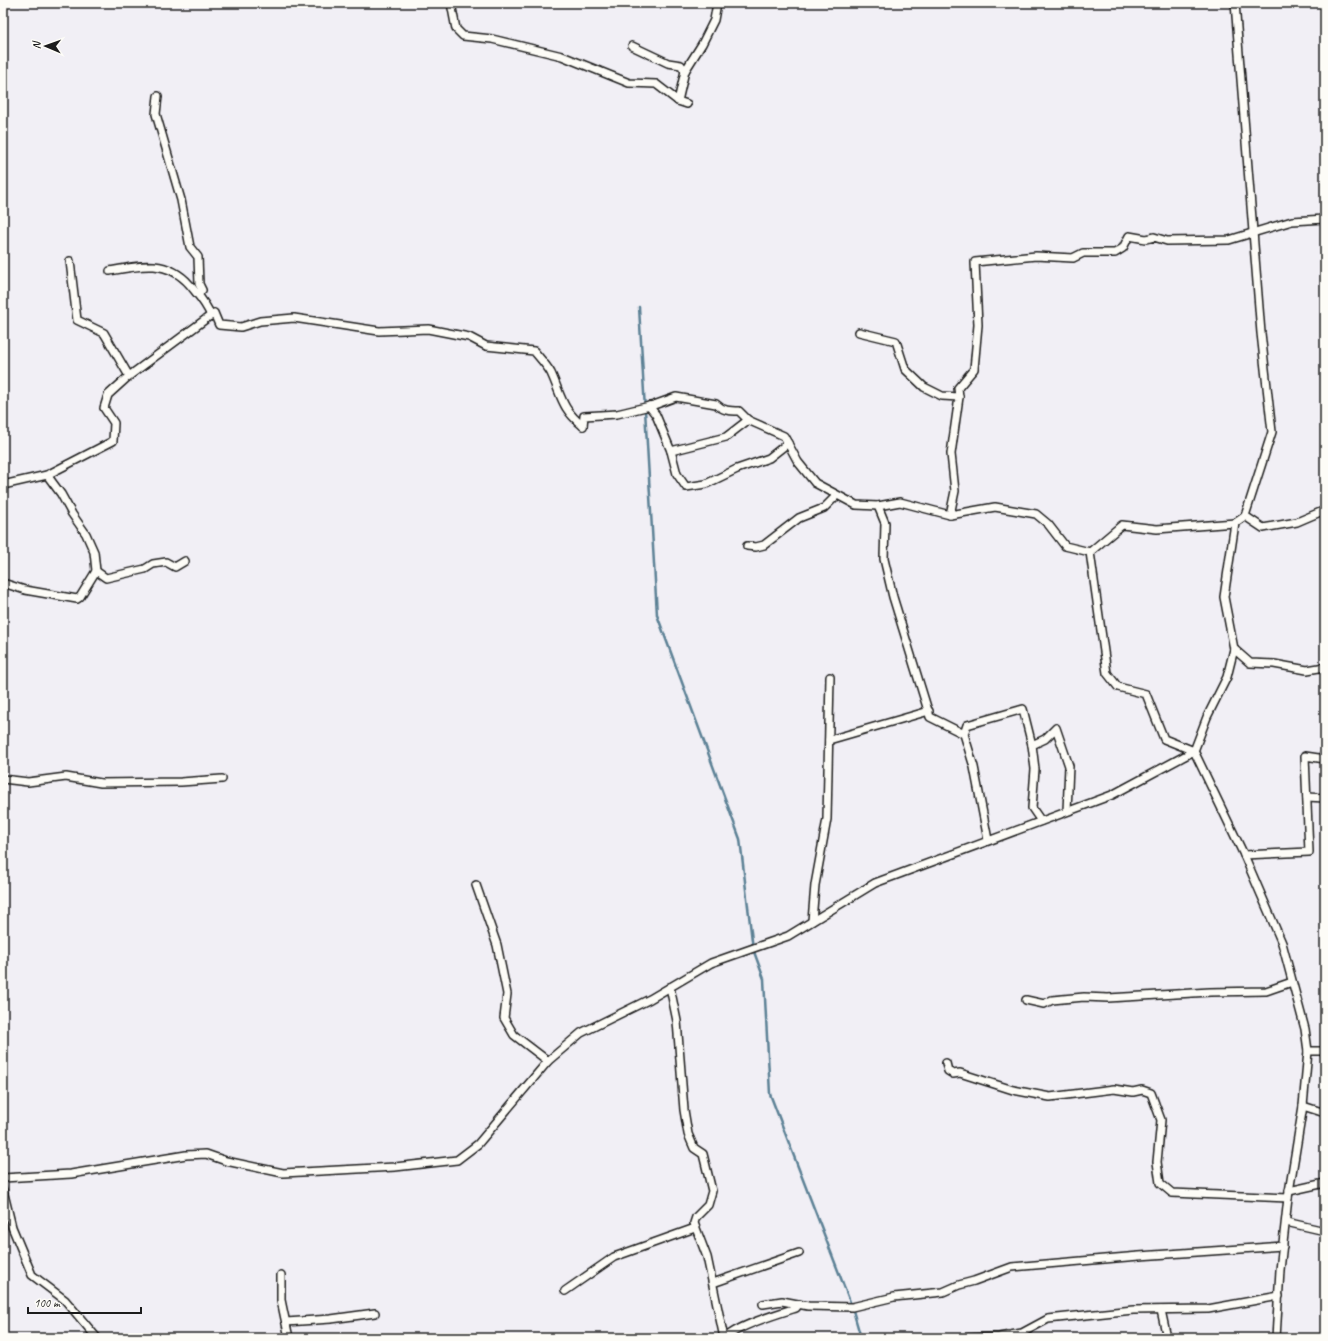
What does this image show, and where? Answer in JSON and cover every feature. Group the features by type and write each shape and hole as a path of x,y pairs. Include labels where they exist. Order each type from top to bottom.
{"street":[{"path":"451,3 456,29 463,36 492,39 562,56 629,83 656,84 678,101 687,104"},
{"path":"678,101 685,71 702,44 714,20 717,3"},
{"path":"1090,552 1122,525 1157,529 1235,523 1246,516 1272,432 1261,333 1235,3"},
{"path":"632,46 668,62 681,65 685,71"},
{"path":"158,96 156,114 181,200 190,247 198,257 198,284 202,290 198,293"},
{"path":"950,515 955,491 951,454 959,397 958,388 974,369 978,325 975,262 1036,256 1073,258 1083,253 1115,253 1123,248 1129,236 1146,239 1154,237 1167,241 1229,240 1292,221 1325,220"},
{"path":"70,261 77,320 104,333 128,376"},
{"path":"110,271 124,268 158,266 175,271 183,276 198,293 210,316"},
{"path":"3,485 47,475 113,441 114,423 104,408 108,395 128,376 214,313 219,325 241,327 260,321 294,318 379,331 428,330 469,337 486,346 534,351 550,371 563,405 572,417 583,426 584,416 608,416 649,406 676,397 683,397 716,404 720,408 728,411 739,411 748,420 784,436 798,462 815,483 836,496 856,504 878,506 900,502 950,515 995,507 1036,514 1048,524 1065,546 1090,552"},
{"path":"859,332 896,342 905,369 924,387 942,396 959,397"},
{"path":"649,406 656,414 671,451 678,474 686,487 706,484 737,469 769,458 788,443"},
{"path":"671,451 726,437 748,420"},
{"path":"3,583 25,590 76,599 80,597 96,571 94,552 86,534 72,514 61,494 47,475"},
{"path":"747,546 756,547 764,545 799,518 824,508 836,496"},
{"path":"878,506 885,523 884,559 893,597 930,717 964,734"},
{"path":"1246,516 1263,528 1297,522 1325,510"},
{"path":"3,1178 71,1174 186,1155 206,1154 226,1161 283,1173 396,1166 457,1160 478,1144 548,1061 581,1033 670,987 711,963 788,936 875,883 1112,795 1194,752 1207,717 1227,677 1234,649 1224,597 1235,523"},
{"path":"1090,552 1106,673 1118,687 1146,694 1164,739 1194,752 1244,855 1282,943 1305,1029 1308,1050 1303,1106 1288,1195 1276,1338"},
{"path":"96,571 106,578 145,569 153,564 166,562 175,567 185,561"},
{"path":"1234,649 1250,663 1274,664 1308,670 1325,667"},
{"path":"812,921 815,886 827,819 830,677"},
{"path":"988,840 974,767 964,734 966,724 1023,710 1032,745 1035,769 1032,808 1041,821"},
{"path":"829,740 929,711"},
{"path":"1032,745 1045,739 1056,728 1069,766 1067,811"},
{"path":"1244,855 1309,852 1305,756 1325,759"},
{"path":"3,780 28,782 66,777 89,782 114,783 181,782 222,779"},
{"path":"1307,798 1325,798"},
{"path":"476,885 497,945 507,994 504,1018 514,1034 548,1061"},
{"path":"1026,1000 1044,1004 1052,1000 1084,997 1108,998 1210,992 1266,991 1292,982"},
{"path":"670,987 677,1021 684,1110 687,1128 694,1148 704,1154 712,1191 708,1205 696,1217 695,1228 703,1242 725,1338 732,1332 769,1316 796,1308 799,1304"},
{"path":"1308,1050 1325,1051"},
{"path":"946,1063 948,1071 953,1074 960,1073 1013,1090 1043,1096 1050,1097 1114,1089 1133,1092 1142,1090 1151,1093 1161,1120 1157,1162 1160,1183 1172,1192 1288,1195 1325,1182"},
{"path":"1303,1106 1325,1113"},
{"path":"3,1190 12,1227 32,1275 65,1300 97,1338"},
{"path":"1286,1222 1325,1231"},
{"path":"565,1291 614,1258 695,1228"},
{"path":"763,1304 782,1301 799,1304 852,1307 894,1297 944,1292 959,1285 1012,1267 1283,1246"},
{"path":"713,1283 799,1253"},
{"path":"281,1275 281,1300 289,1338"},
{"path":"963,1338 999,1337 1022,1333 1048,1319 1133,1310 1208,1309 1279,1296"},
{"path":"1161,1310 1167,1338"},
{"path":"286,1322 331,1319 375,1313"}],"waterway":[{"path":"639,307 657,615 740,839 753,949 764,979 770,1094 852,1307 861,1338"}]}
